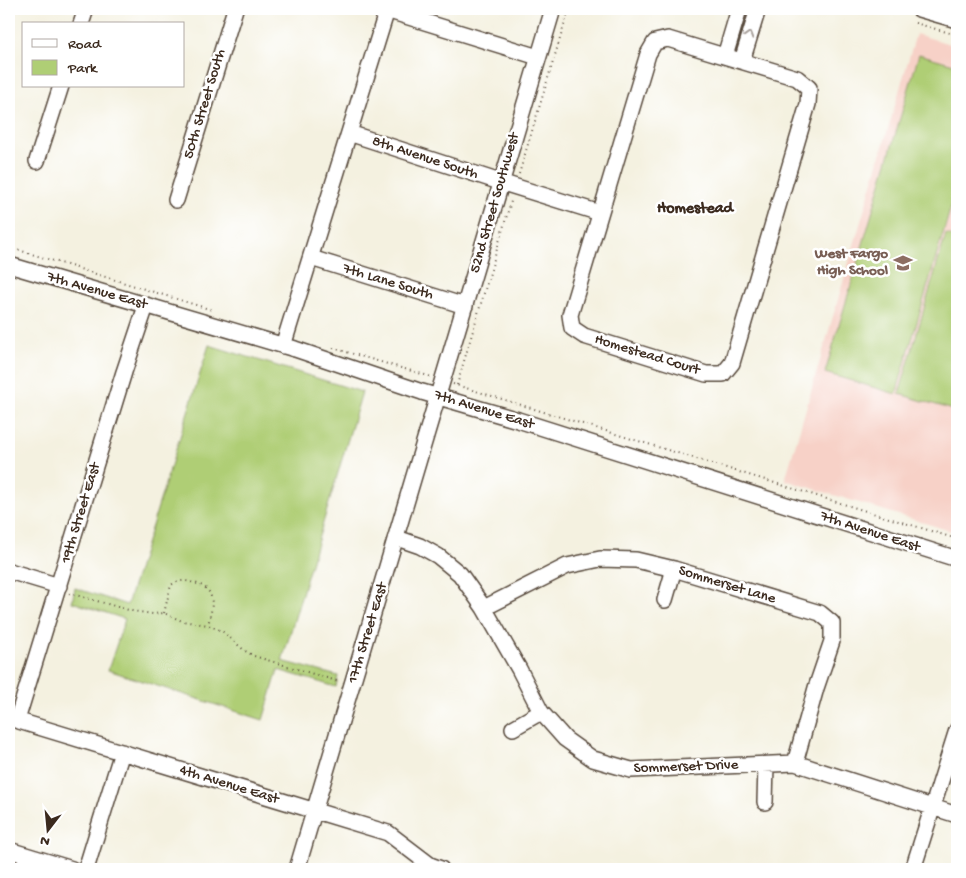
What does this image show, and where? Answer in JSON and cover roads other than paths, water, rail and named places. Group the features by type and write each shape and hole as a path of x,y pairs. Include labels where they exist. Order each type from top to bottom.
{"street":[{"path":"82,22 86,9"},
{"name":"50th Street South","path":"176,200 235,9"},
{"path":"283,346 385,9 538,57"},
{"name":"52nd Street Southwest","path":"437,396 553,9"},
{"path":"725,56 739,9"},
{"path":"742,61 758,9"},
{"path":"917,16 957,20"},
{"name":"Homestead Court","path":"668,39 742,61 797,78 809,88 808,104 732,363 723,374 706,374 584,336 572,328 570,315 648,54 655,42 668,39"},
{"path":"37,161 60,88"},
{"name":"8th Avenue South","path":"349,133 600,213"},
{"name":"7th Lane South","path":"311,258 465,306"},
{"name":"7th Avenue East","path":"9,266 283,346 957,559"},
{"name":"19th Street East","path":"13,719 59,586 146,306"},
{"name":"17th Street East","path":"297,869 397,538 437,396"},
{"name":"Sommerset Drive","path":"397,538 420,546 438,556 460,574 484,608 541,712 564,738 593,760 630,770 795,763 957,816"},
{"name":"Sommerset Lane","path":"484,608 567,566 600,559 636,560 674,569 820,613 832,623 832,641 816,688 795,763"},
{"path":"665,600 674,569"},
{"path":"9,571 59,586"},
{"path":"513,728 541,712"},
{"name":"4th Avenue East","path":"13,719 388,833 430,865 441,869"},
{"path":"913,869 957,730"},
{"path":"86,869 122,752"},
{"path":"765,802 766,764"},
{"path":"9,850 72,869"}],"place":[{"name":"West Fargo High School","path":"903,263"}],"district":[{"name":"Homestead","path":"695,209"}]}
